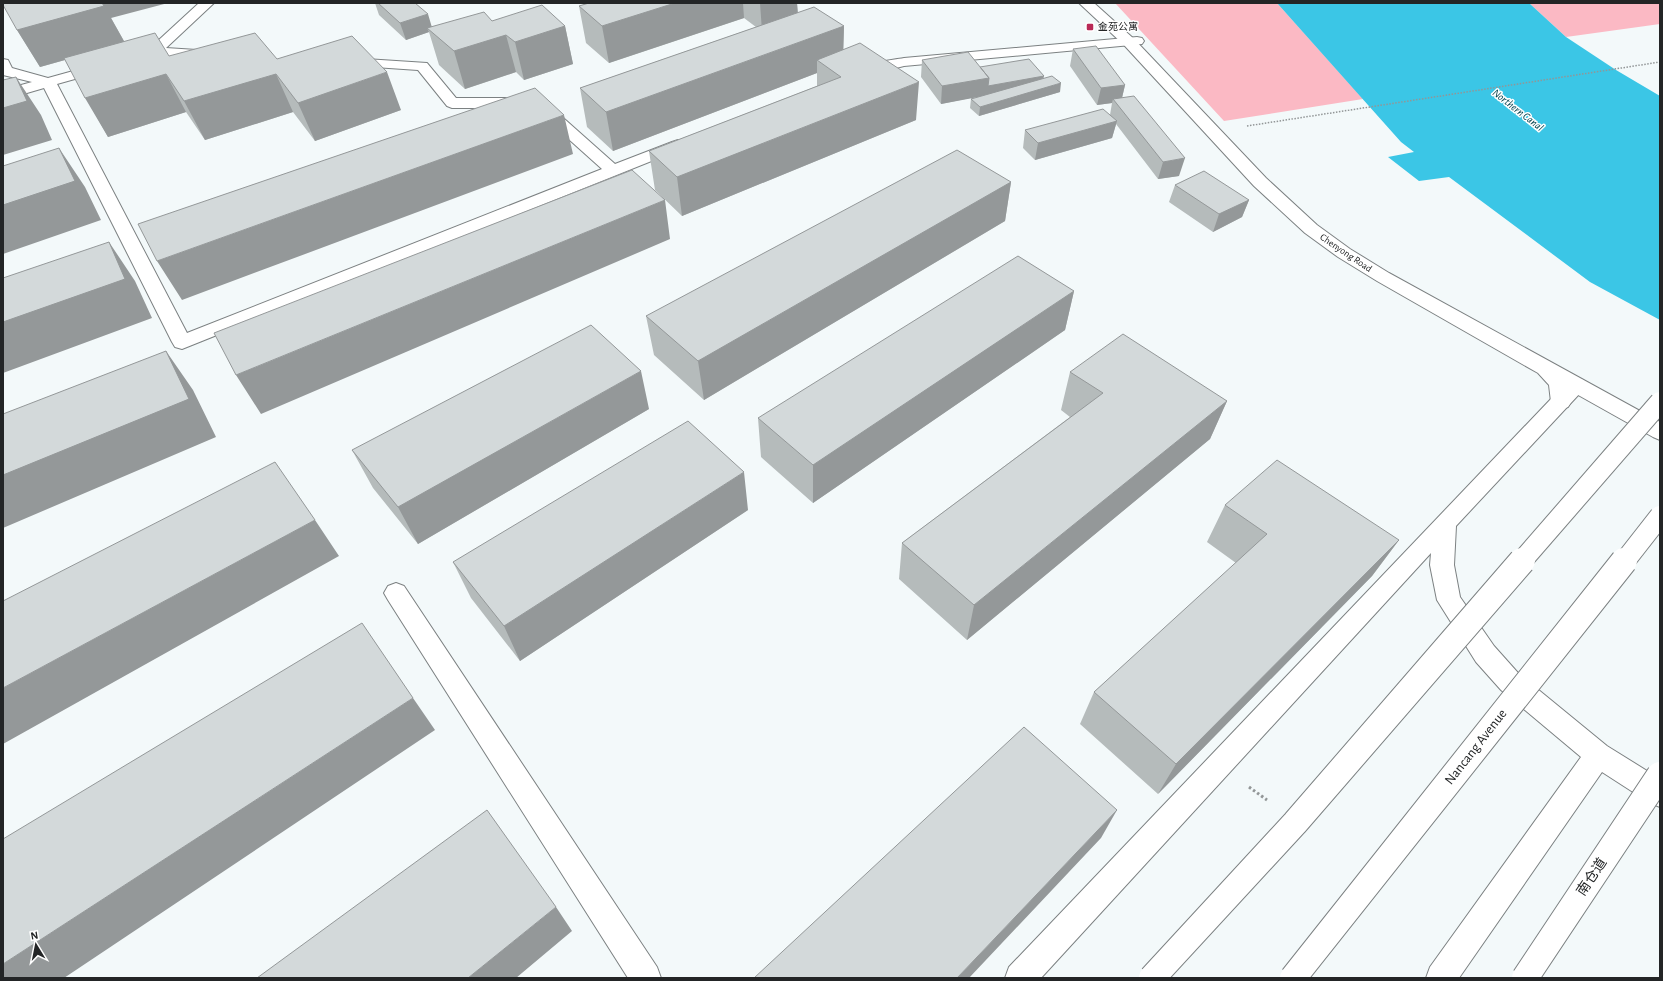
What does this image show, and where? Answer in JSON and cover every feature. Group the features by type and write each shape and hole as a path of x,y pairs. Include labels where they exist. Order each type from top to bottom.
{"main road":[{"path":"154,52 207,3"},
{"name":"Chenyong Road","path":"1086,3 1133,41 1260,182 1311,229 1344,253 1383,277 1542,366 1579,383 1660,425"},
{"name":"Chenyong Road","path":"1094,3 1133,41 1271,184 1304,214 1333,237 1388,274 1579,383 1660,432"},
{"path":"851,77 879,67 904,62 1133,41"},
{"path":"3,95 154,52 225,55"},
{"path":"335,61 422,66 452,103 538,103 613,171"},
{"path":"3,63 6,71 48,82 182,342 694,139"},
{"path":"1542,366 1558,381 1561,393 1560,402"},
{"path":"1020,978 1445,523 1579,383"},
{"path":"1152,978 1295,823 1660,402"},
{"name":"Nancang Avenue","path":"1293,978 1660,516"},
{"path":"1445,523 1442,565 1449,600 1485,654 1510,682 1598,755 1660,794"},
{"path":"396,593 646,978"},
{"path":"1441,978 1598,755"},
{"name":"南仓道","path":"1525,978 1660,775"}],"path":[{"path":"1220,130 1660,62"},
{"path":"1244,792 1249,786 1295,823"}],"shaded area":[{"path":"1115,3 1277,3 1363,99 1224,121"},
{"path":"1529,3 1660,3 1660,24 1566,37"}],"water":[{"name":"Northern Canal","path":"1277,3 1529,3 1566,37 1616,70 1660,96 1660,320 1590,282 1449,177 1419,181 1388,157 1414,152 1401,142"}],"building":[{"path":"3,3 102,3 104,6 17,30"},
{"path":"378,3 415,3 428,14 400,23"},
{"path":"589,3 675,3 602,26 579,6"},
{"path":"542,5 565,26 515,42 506,35 454,51 427,28 484,12 492,21"},
{"path":"814,7 844,26 606,112 580,88"},
{"path":"155,33 169,56 255,33 277,59 352,36 387,72 298,103 276,74 184,101 166,74 85,98 64,58"},
{"path":"860,43 919,82 677,177 649,151 841,77 817,60"},
{"path":"1096,46 1125,85 1101,88 1073,49"},
{"path":"968,52 989,78 942,86 922,60"},
{"path":"1029,59 1044,76 988,86 989,78 980,67"},
{"path":"1052,76 1061,83 980,107 971,99"},
{"path":"16,77 27,101 3,108 3,80"},
{"path":"535,88 564,115 157,261 138,224"},
{"path":"1134,96 1185,158 1163,162 1113,99"},
{"path":"1103,109 1117,121 1038,143 1025,130"},
{"path":"59,148 75,181 3,205 3,166"},
{"path":"957,150 1011,182 698,361 646,316"},
{"path":"632,170 665,200 236,375 214,333"},
{"path":"1204,171 1249,200 1219,214 1175,185"},
{"path":"109,242 125,279 3,322 3,278"},
{"path":"1018,256 1074,291 813,465 758,418"},
{"path":"591,325 641,371 398,507 352,450"},
{"path":"1123,334 1227,401 974,605 902,543 1103,393 1070,372"},
{"path":"166,351 189,399 3,475 3,414"},
{"path":"688,421 744,472 504,626 453,562"},
{"path":"1277,460 1399,540 1176,764 1094,692 1267,534 1225,505"},
{"path":"275,462 315,520 3,688 3,601"},
{"path":"362,623 413,698 3,964 3,839"},
{"path":"1024,727 1117,810 957,978 754,978"},
{"path":"487,810 556,907 468,978 257,978"}],"place":[{"name":"金苑公寓","path":"1090,27"}]}
